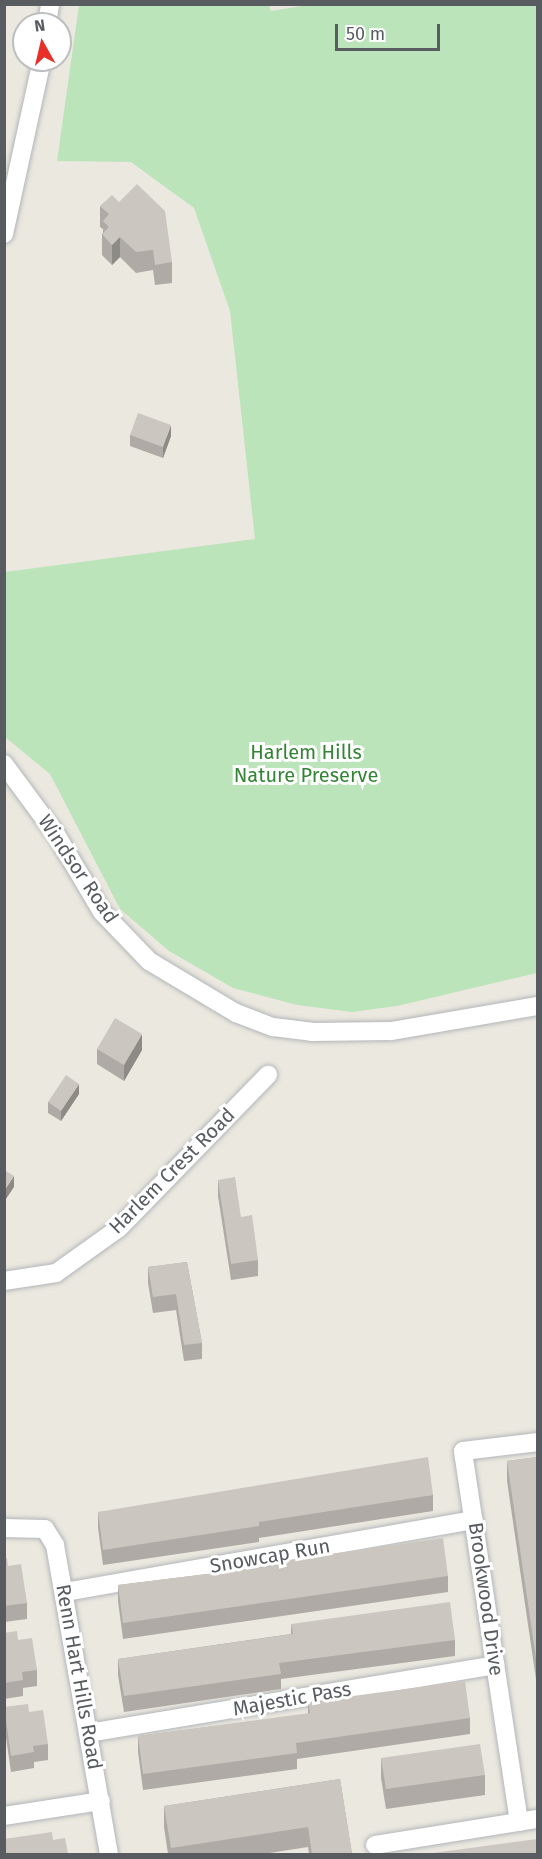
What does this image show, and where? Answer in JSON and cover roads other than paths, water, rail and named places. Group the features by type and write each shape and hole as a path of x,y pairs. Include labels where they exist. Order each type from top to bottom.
{"street":[{"path":"5,231 39,72"},
{"name":"Windsor Road","path":"4,764 57,836 102,912 149,960 236,1013 273,1027 312,1032 391,1031 537,1006"},
{"name":"Harlem Crest Road","path":"4,1281 56,1273 119,1228 268,1075"},
{"name":"Brookwood Drive","path":"519,1822 463,1451 537,1442"},
{"name":"Snowcap Run","path":"65,1592 474,1520"},
{"name":"Renn Hart Hills Road","path":"11,1527 45,1529 55,1545 90,1733 109,1854"},
{"name":"Majestic Pass","path":"90,1733 495,1665"},
{"path":"4,1816 101,1801"},
{"path":"375,1845 537,1819"}],"park label":[{"name":"Harlem Hills Nature Preserve","path":"306,764"}]}
